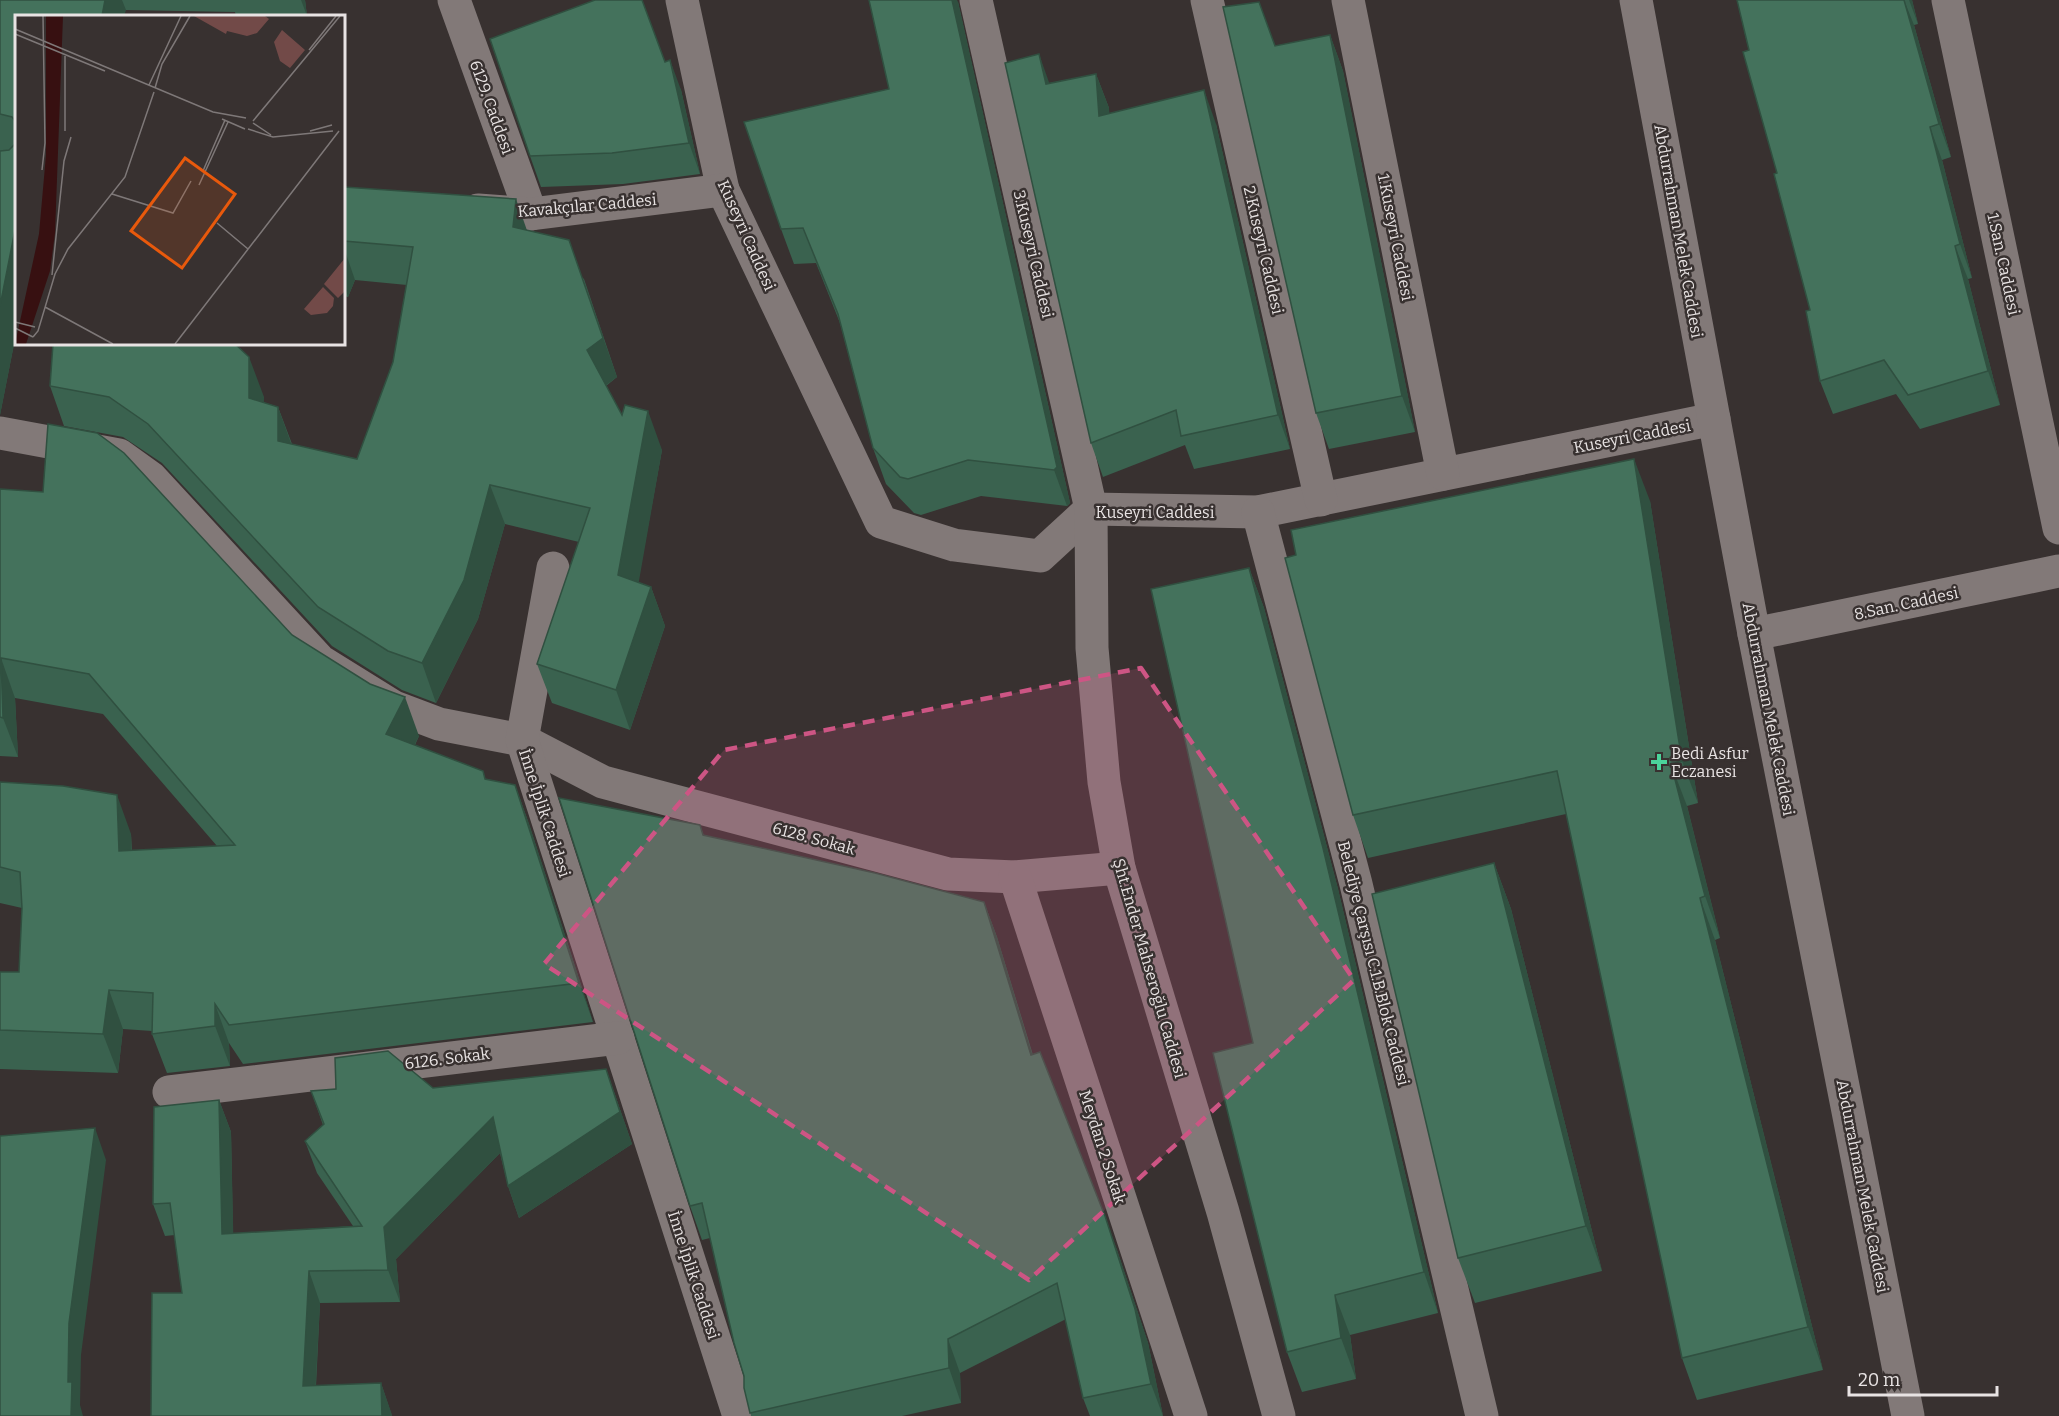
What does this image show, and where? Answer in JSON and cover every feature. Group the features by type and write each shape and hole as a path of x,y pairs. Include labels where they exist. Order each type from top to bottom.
{"street":[{"name":"6129. Caddesi","path":"454,0 531,213"},
{"name":"Kuseyri Caddesi","path":"682,0 723,190 881,522 954,545 1040,556 1092,509 1258,512 1714,419"},
{"name":"3.Kuseyri Caddesi","path":"976,0 1092,509"},
{"name":"2.Kuseyri Caddesi","path":"1208,0 1321,500"},
{"name":"1.Kuseyri Caddesi","path":"1348,0 1443,474"},
{"name":"Abdurrahman Melek Caddesi","path":"1636,0 1754,634 1908,1416"},
{"name":"1.San. Caddesi","path":"1948,0 2058,517"},
{"name":"Kavakçılar Caddesi","path":"449,208 531,213 723,190"},
{"name":"İnne İplik Caddesi","path":"0,433 119,455 151,478 320,661 394,708 439,724 522,740 739,1416"},
{"name":"Şht.Ender Mahseroğlu Caddesi","path":"1092,509 1092,648 1104,783 1119,868 1223,1212 1279,1416"},
{"name":"Belediye Çarşısı C.1.B.Blok Caddesi","path":"1258,512 1356,884 1482,1416"},
{"path":"522,740 553,568"},
{"name":"8.San. Caddesi","path":"1754,634 2059,571"},
{"name":"6128. Sokak","path":"522,740 603,782 948,874 1015,877 1119,868"},
{"name":"Meydan 2 Sokak","path":"1015,877 1191,1416"},
{"name":"6126. Sokak","path":"169,1092 618,1038"}],"highlighted area":[{"path":"1141,668 1354,980 1029,1280 544,964 724,750"}],"building":[{"path":"0,0 105,0 102,15 15,15 15,121 12,117 0,114"},
{"path":"595,0 642,0 665,62 670,60 689,143 612,153 530,156 490,39"},
{"path":"869,0 952,0 1057,467 1054,470 968,460 908,479 900,477 873,448 838,314 803,228 781,229 744,122 889,89"},
{"path":"1737,0 1904,0 1939,124 1930,127 1960,244 1955,246 1988,371 1908,395 1884,360 1820,381 1806,311 1810,310 1774,174 1777,173 1743,52 1749,50"},
{"path":"1259,2 1275,46 1330,35 1402,396 1316,413 1223,7"},
{"path":"1039,54 1046,84 1096,74 1099,116 1204,90 1278,415 1181,436 1176,410 1091,443 1005,63"},
{"path":"15,144 15,230 0,306 0,151 9,150"},
{"path":"345,187 516,199 513,227 569,240 603,338 587,350 622,415 625,405 648,411 618,575 651,587 616,690 537,664 590,508 490,485 464,580 422,663 388,651 318,607 148,424 109,397 50,386 53,345 236,345 249,357 249,398 278,407 278,441 357,459 393,362 413,247 345,241"},
{"path":"48,424 97,433 124,453 292,635 370,684 405,697 386,734 483,771 485,779 515,785 579,983 229,1025 215,1004 215,1026 152,1034 153,993 109,990 103,1034 0,1030 0,972 19,972 22,908 20,872 0,867 0,782 63,786 117,795 119,851 235,845 89,674 1,658 3,718 0,717 0,489 43,492"},
{"path":"1634,459 1682,761 1671,764 1705,896 1700,898 1808,1327 1682,1358 1557,771 1353,815 1285,558 1296,555 1291,530"},
{"path":"1249,568 1323,848 1424,1272 1335,1295 1341,1338 1287,1352 1213,1053 1253,1043 1151,589"},
{"path":"559,798 700,825 703,835 875,873 984,902 1031,1055 1040,1052 1105,1216 1135,1309 1151,1384 1083,1398 1057,1283 948,1339 949,1368 750,1413 744,1388 744,1376 734,1343 702,1203 690,1206"},
{"path":"1494,863 1586,1226 1458,1258 1372,894"},
{"path":"388,1051 433,1088 606,1069 620,1112 508,1186 493,1117 384,1227 388,1270 309,1271 303,1386 381,1383 382,1416 151,1416 152,1293 182,1293 170,1203 153,1204 154,1107 219,1100 222,1234 362,1226 305,1141 324,1124 311,1091 336,1089 335,1058"},
{"path":"95,1128 69,1323 68,1382 72,1382 71,1416 0,1416 0,1136"}],"place":[{"name":"Bedi Asfur Eczanesi","path":"1659,762"}]}
